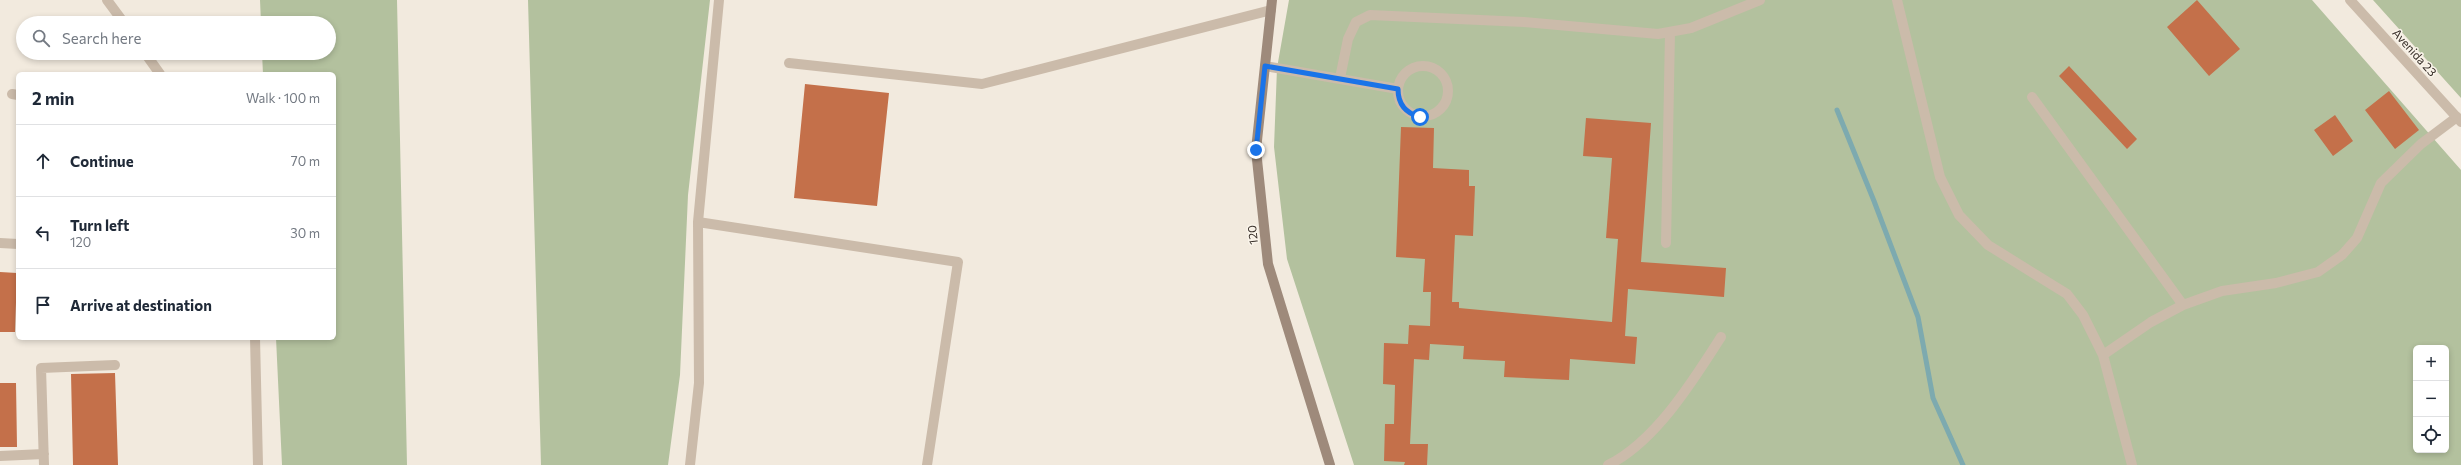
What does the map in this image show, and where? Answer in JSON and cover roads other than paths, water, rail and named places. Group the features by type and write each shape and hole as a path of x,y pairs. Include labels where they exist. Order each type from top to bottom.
{"main road":[{"name":"120","path":"1271,5 1256,150 1268,264 1328,463"}],"street":[{"path":"107,0 119,16"},
{"path":"690,465 699,383 698,222 719,0"},
{"path":"1340,78 1348,39 1356,22 1370,15 1524,22 1658,34 1691,28 1760,0"},
{"path":"1897,0 1940,177 1959,215 1988,245 2067,294 2083,315 2103,355 2132,465"},
{"name":"Avenida 23","path":"2350,0 2459,120"},
{"path":"789,63 982,84 1271,5"},
{"path":"1666,243 1670,33"},
{"path":"150,60 159,72"},
{"path":"1265,66 1398,89"},
{"path":"1421,66 1434,69 1444,77 1448,94 1442,108 1435,113 1420,117 1406,110 1399,100 1398,89 1405,73 1421,66"},
{"path":"2032,97 2183,305"},
{"path":"2103,355 2150,322 2183,305 2222,291 2276,283 2318,272 2342,255 2357,238 2381,183 2420,144 2459,120"},
{"path":"698,222 958,262 928,465"},
{"path":"0,243 16,244"},
{"path":"1608,465 1623,458 1656,426 1695,378 1721,337"},
{"path":"255,340 258,465"},
{"path":"44,465 41,368 115,365"},
{"path":"0,456 44,454"}],"waterway":[{"path":"1837,110 1874,201 1918,317 1933,398 1963,465"}]}
